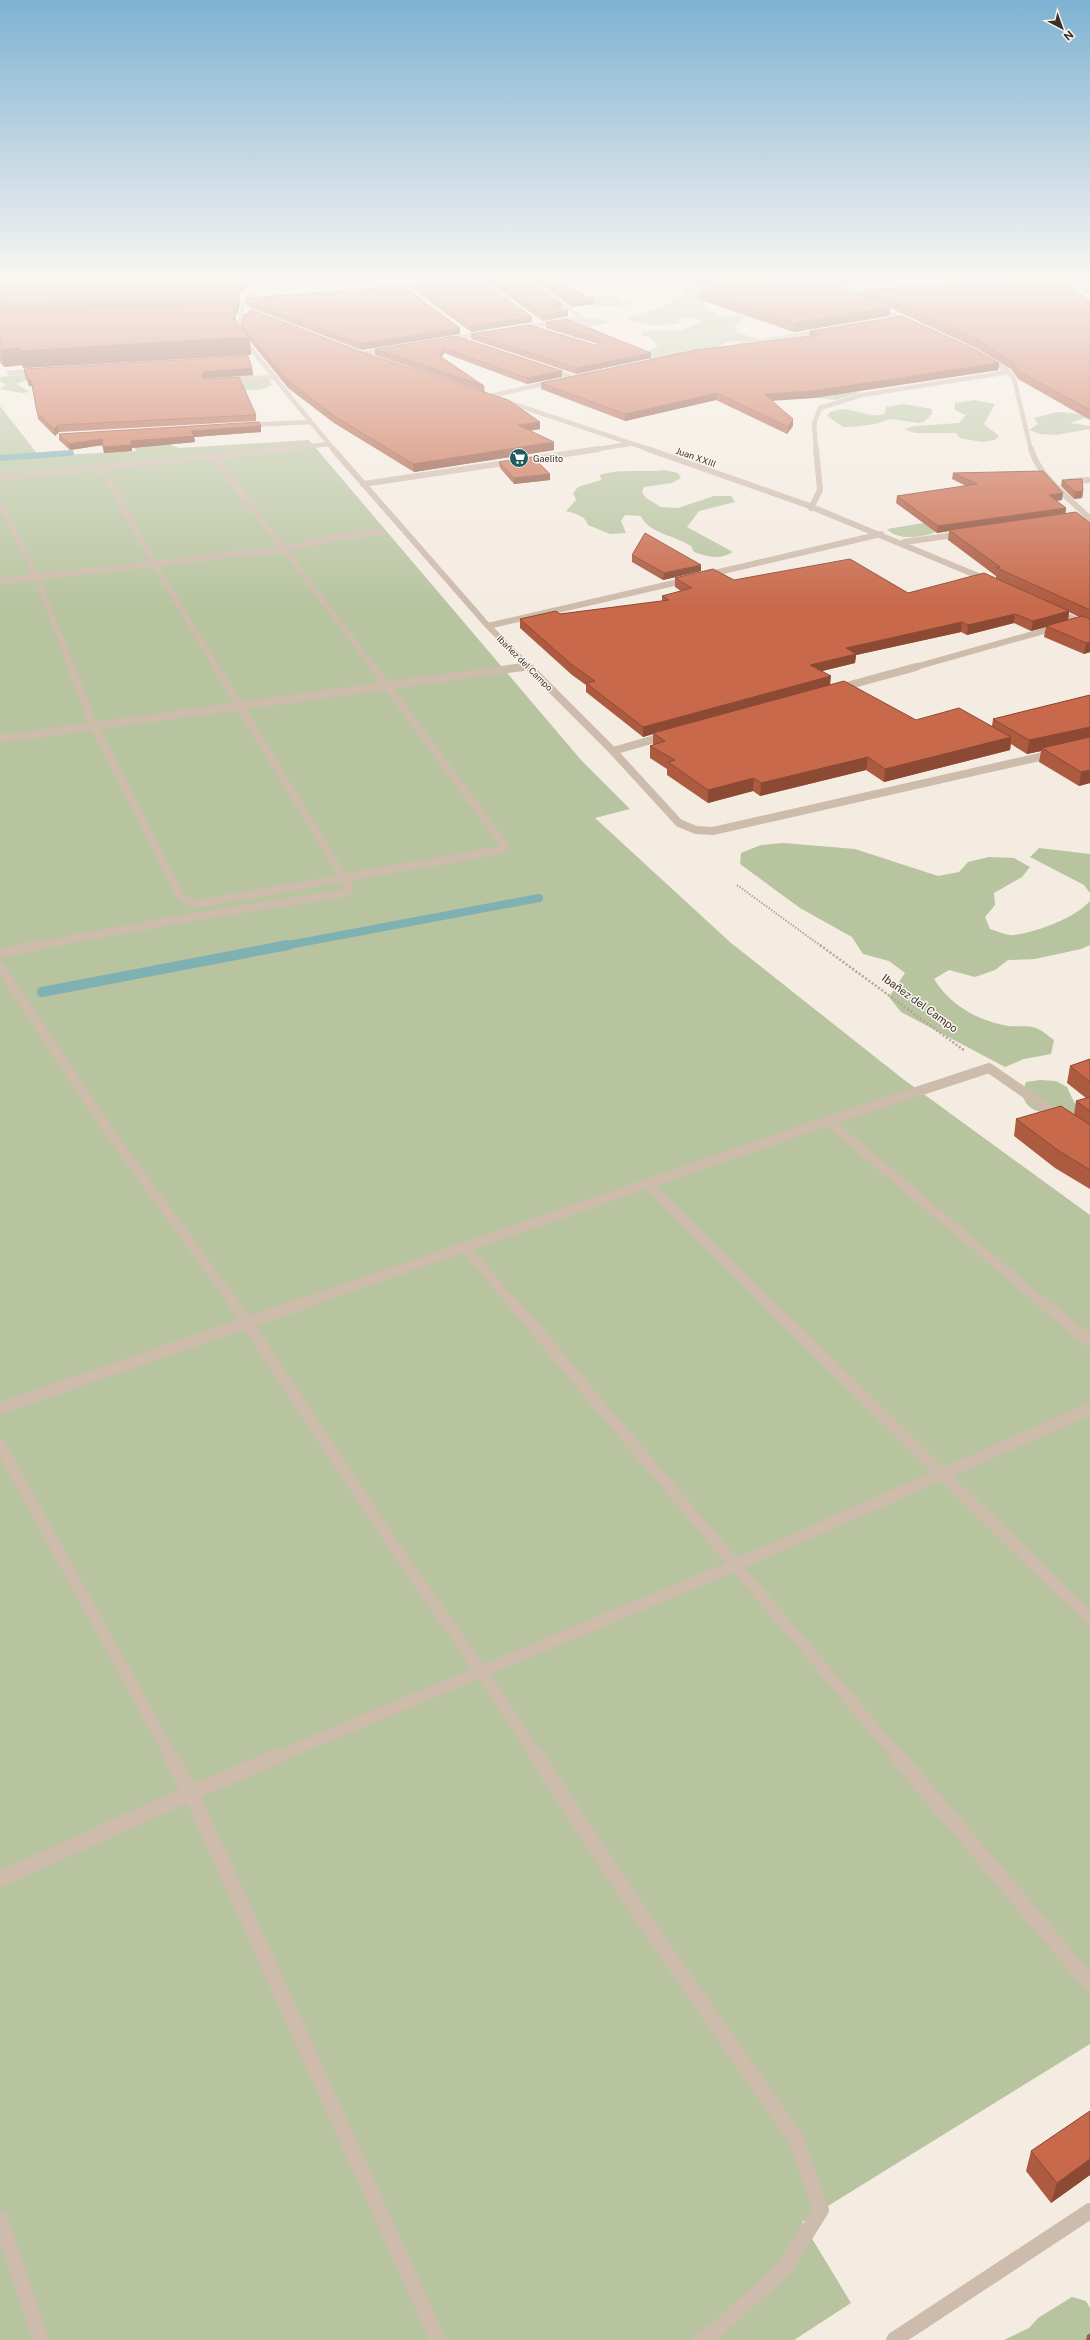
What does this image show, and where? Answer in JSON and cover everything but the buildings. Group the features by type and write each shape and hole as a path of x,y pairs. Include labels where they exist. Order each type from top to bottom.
{"street":[{"name":"Ibañez del Campo","path":"284,387 363,484 488,626 613,751 679,823 696,830 713,831 1059,752"},
{"path":"490,396 532,387"},
{"path":"811,508 820,490 814,424 820,408 828,404 862,395 912,387"},
{"path":"1016,387 1027,439 1036,462 1052,482 1089,518"},
{"name":"Juan XXIII","path":"482,393 631,444 904,542 996,583"},
{"path":"240,426 311,422"},
{"path":"0,478 329,444"},
{"path":"363,484 631,444"},
{"path":"0,503 38,578 94,726 182,899 196,904 501,850 505,846 388,685 213,456"},
{"path":"0,953 188,918 344,893 350,888 155,566 101,468"},
{"path":"1067,481 1090,480"},
{"path":"1052,482 1059,482"},
{"path":"1080,517 1089,518"},
{"path":"0,581 155,566 284,549 338,537 384,532"},
{"path":"488,626 881,534"},
{"path":"904,542 966,534"},
{"path":"1052,609 1090,626"},
{"path":"835,689 1080,622"},
{"path":"0,740 528,666"},
{"path":"613,751 674,734"},
{"path":"0,967 112,1136 248,1322 402,1558 481,1671 644,1920 796,2139 821,2210 786,2267 718,2329 700,2340"},
{"path":"0,1408 466,1248 828,1121 989,1068 1071,1124"},
{"path":"828,1121 1090,1342"},
{"path":"647,1184 1090,1619"},
{"path":"466,1248 1090,1983"},
{"path":"0,1879 191,1793 736,1566 941,1473 1090,1408"},
{"path":"0,1445 191,1793 438,2340"},
{"path":"894,2340 1090,2211"},
{"path":"0,2218 41,2340"}],"path":[{"name":"Ibañez del Campo","path":"737,885 989,1068"}],"green space":[{"path":"3,387 22,387 30,392 22,393 0,389"},
{"path":"185,387 267,387 260,390 231,390 156,405"},
{"path":"849,390 859,393 836,400 809,397"},
{"path":"975,400 995,404 984,424 999,436 995,440 982,442 960,438 956,433 915,433 904,429 915,426 959,423 966,415 955,410 955,403"},
{"path":"903,404 932,409 932,414 925,421 919,423 890,419 876,424 851,427 843,427 827,416 830,412 842,409 871,415 880,415 885,414 886,407"},
{"path":"0,406 39,456 137,451 130,443 163,443 180,448 309,440 581,760 630,809 595,818 731,943 903,1079 1090,1215 1090,2044 802,2222 851,2303 794,2340 0,2340"},
{"path":"1057,412 1085,416 1085,418 1070,423 1090,426 1090,429 1056,435 1040,434 1029,430 1038,424 1034,418"},
{"path":"664,470 678,473 681,478 672,483 644,487 642,492 646,498 661,507 678,508 714,496 731,496 735,502 699,511 687,527 733,552 728,555 714,557 694,552 691,546 656,530 645,522 641,516 625,515 621,521 626,533 610,534 588,525 585,519 579,515 566,511 576,500 573,493 578,487 601,480 600,475 624,471"},
{"path":"923,523 940,530 928,535 905,537 898,536 887,529"},
{"path":"783,843 855,849 938,876 959,872 968,862 989,857 1014,858 1030,867 1022,877 994,893 995,905 985,917 990,929 1008,935 1033,931 1055,923 1075,913 1090,901 1090,945 1081,949 1035,959 1008,960 995,970 975,977 949,970 934,979 948,997 976,1016 997,1024 1033,1027 1040,1030 1054,1040 1051,1054 1024,1059 1005,1067 901,1012 889,997 905,973 889,961 863,954 852,937 800,908 740,864 741,853 761,845"},
{"path":"1039,848 1090,854 1090,893 1084,885 1030,857"},
{"path":"1040,1080 1056,1081 1067,1087 1074,1102 1090,1116 1056,1115 1044,1113 1034,1109 1026,1103 1023,1094 1026,1082"},
{"path":"1072,2297 1086,2301 1090,2308 1090,2340 1004,2340 1029,2328 1038,2318"}],"waterway":[{"path":"0,458 71,453"},
{"path":"283,946 539,898"},
{"path":"42,992 288,945"}],"place":[{"name":"Gaelito","path":"519,458"}]}
